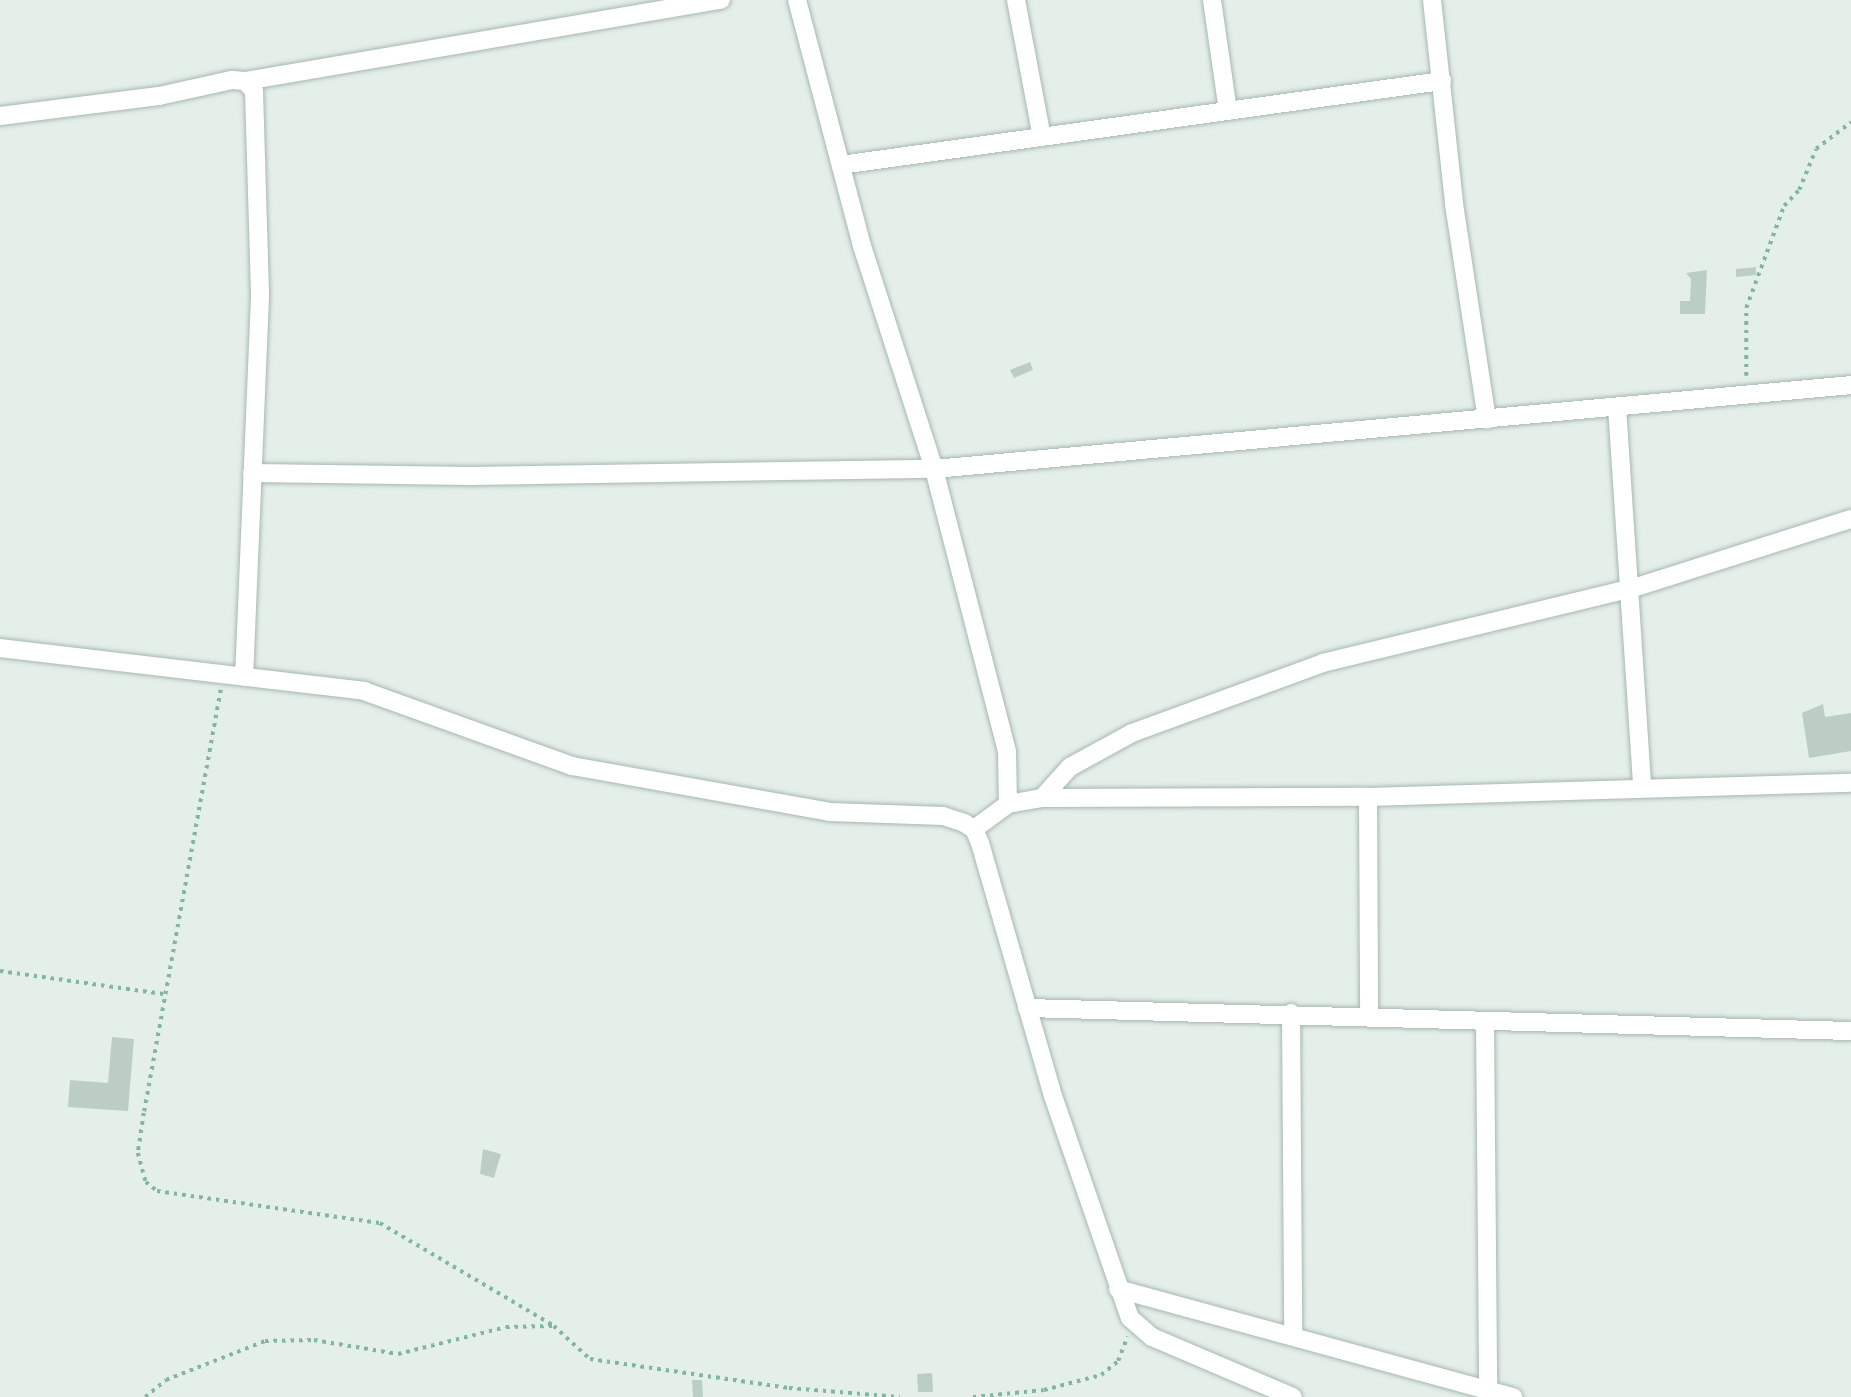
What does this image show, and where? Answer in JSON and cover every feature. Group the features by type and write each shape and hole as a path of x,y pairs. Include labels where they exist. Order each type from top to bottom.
{"street":[{"path":"0,116 245,81 721,0"},
{"path":"797,0 841,165 934,469 1007,752 1008,804"},
{"path":"1016,0 1042,137"},
{"path":"1212,0 1228,111"},
{"path":"1432,0 1454,204 1487,419"},
{"path":"243,677 260,297 258,103 245,81"},
{"path":"841,165 1441,81"},
{"path":"252,473 471,476 934,469 1851,385"},
{"path":"1617,407 1642,787"},
{"path":"1042,798 1070,767 1132,733 1323,663 1630,589 1851,519"},
{"path":"0,648 364,691 572,766 830,812 943,816 974,830 1027,1009 1118,1289 1130,1318 1152,1338 1293,1397"},
{"path":"974,830 1008,804 1042,798 1368,797 1851,783"},
{"path":"1368,797 1369,1016"},
{"path":"1027,1009 1292,1013 1485,1022 1851,1031"},
{"path":"1292,1013 1293,1335"},
{"path":"1485,1022 1488,1394"},
{"path":"1118,1289 1293,1335 1488,1394 1514,1397"}],"path":[{"path":"1747,395 1743,334 1746,309 1784,206 1799,190 1816,149 1851,122"},
{"path":"224,675 163,995 138,1153 146,1182 157,1191 380,1223 554,1326 590,1359 789,1388 900,1397"},
{"path":"0,971 163,995"},
{"path":"973,1397 1044,1390 1101,1374 1118,1361 1130,1318"},
{"path":"145,1397 166,1380 265,1341 314,1340 398,1354 506,1327 554,1326"}],"building":[{"path":"1756,267 1756,275 1736,277 1736,269"},
{"path":"1707,270 1705,314 1680,314 1680,301 1690,301 1691,279 1686,273"},
{"path":"1030,362 1033,370 1014,378 1010,370"},
{"path":"1823,704 1825,717 1851,713 1851,751 1809,758 1802,713"},
{"path":"112,1037 134,1039 128,1111 68,1107 70,1080 108,1083"},
{"path":"483,1149 501,1154 494,1178 480,1174"},
{"path":"932,1373 933,1392 918,1392 917,1374"},
{"path":"692,1380 702,1380 703,1397 693,1397"}]}
